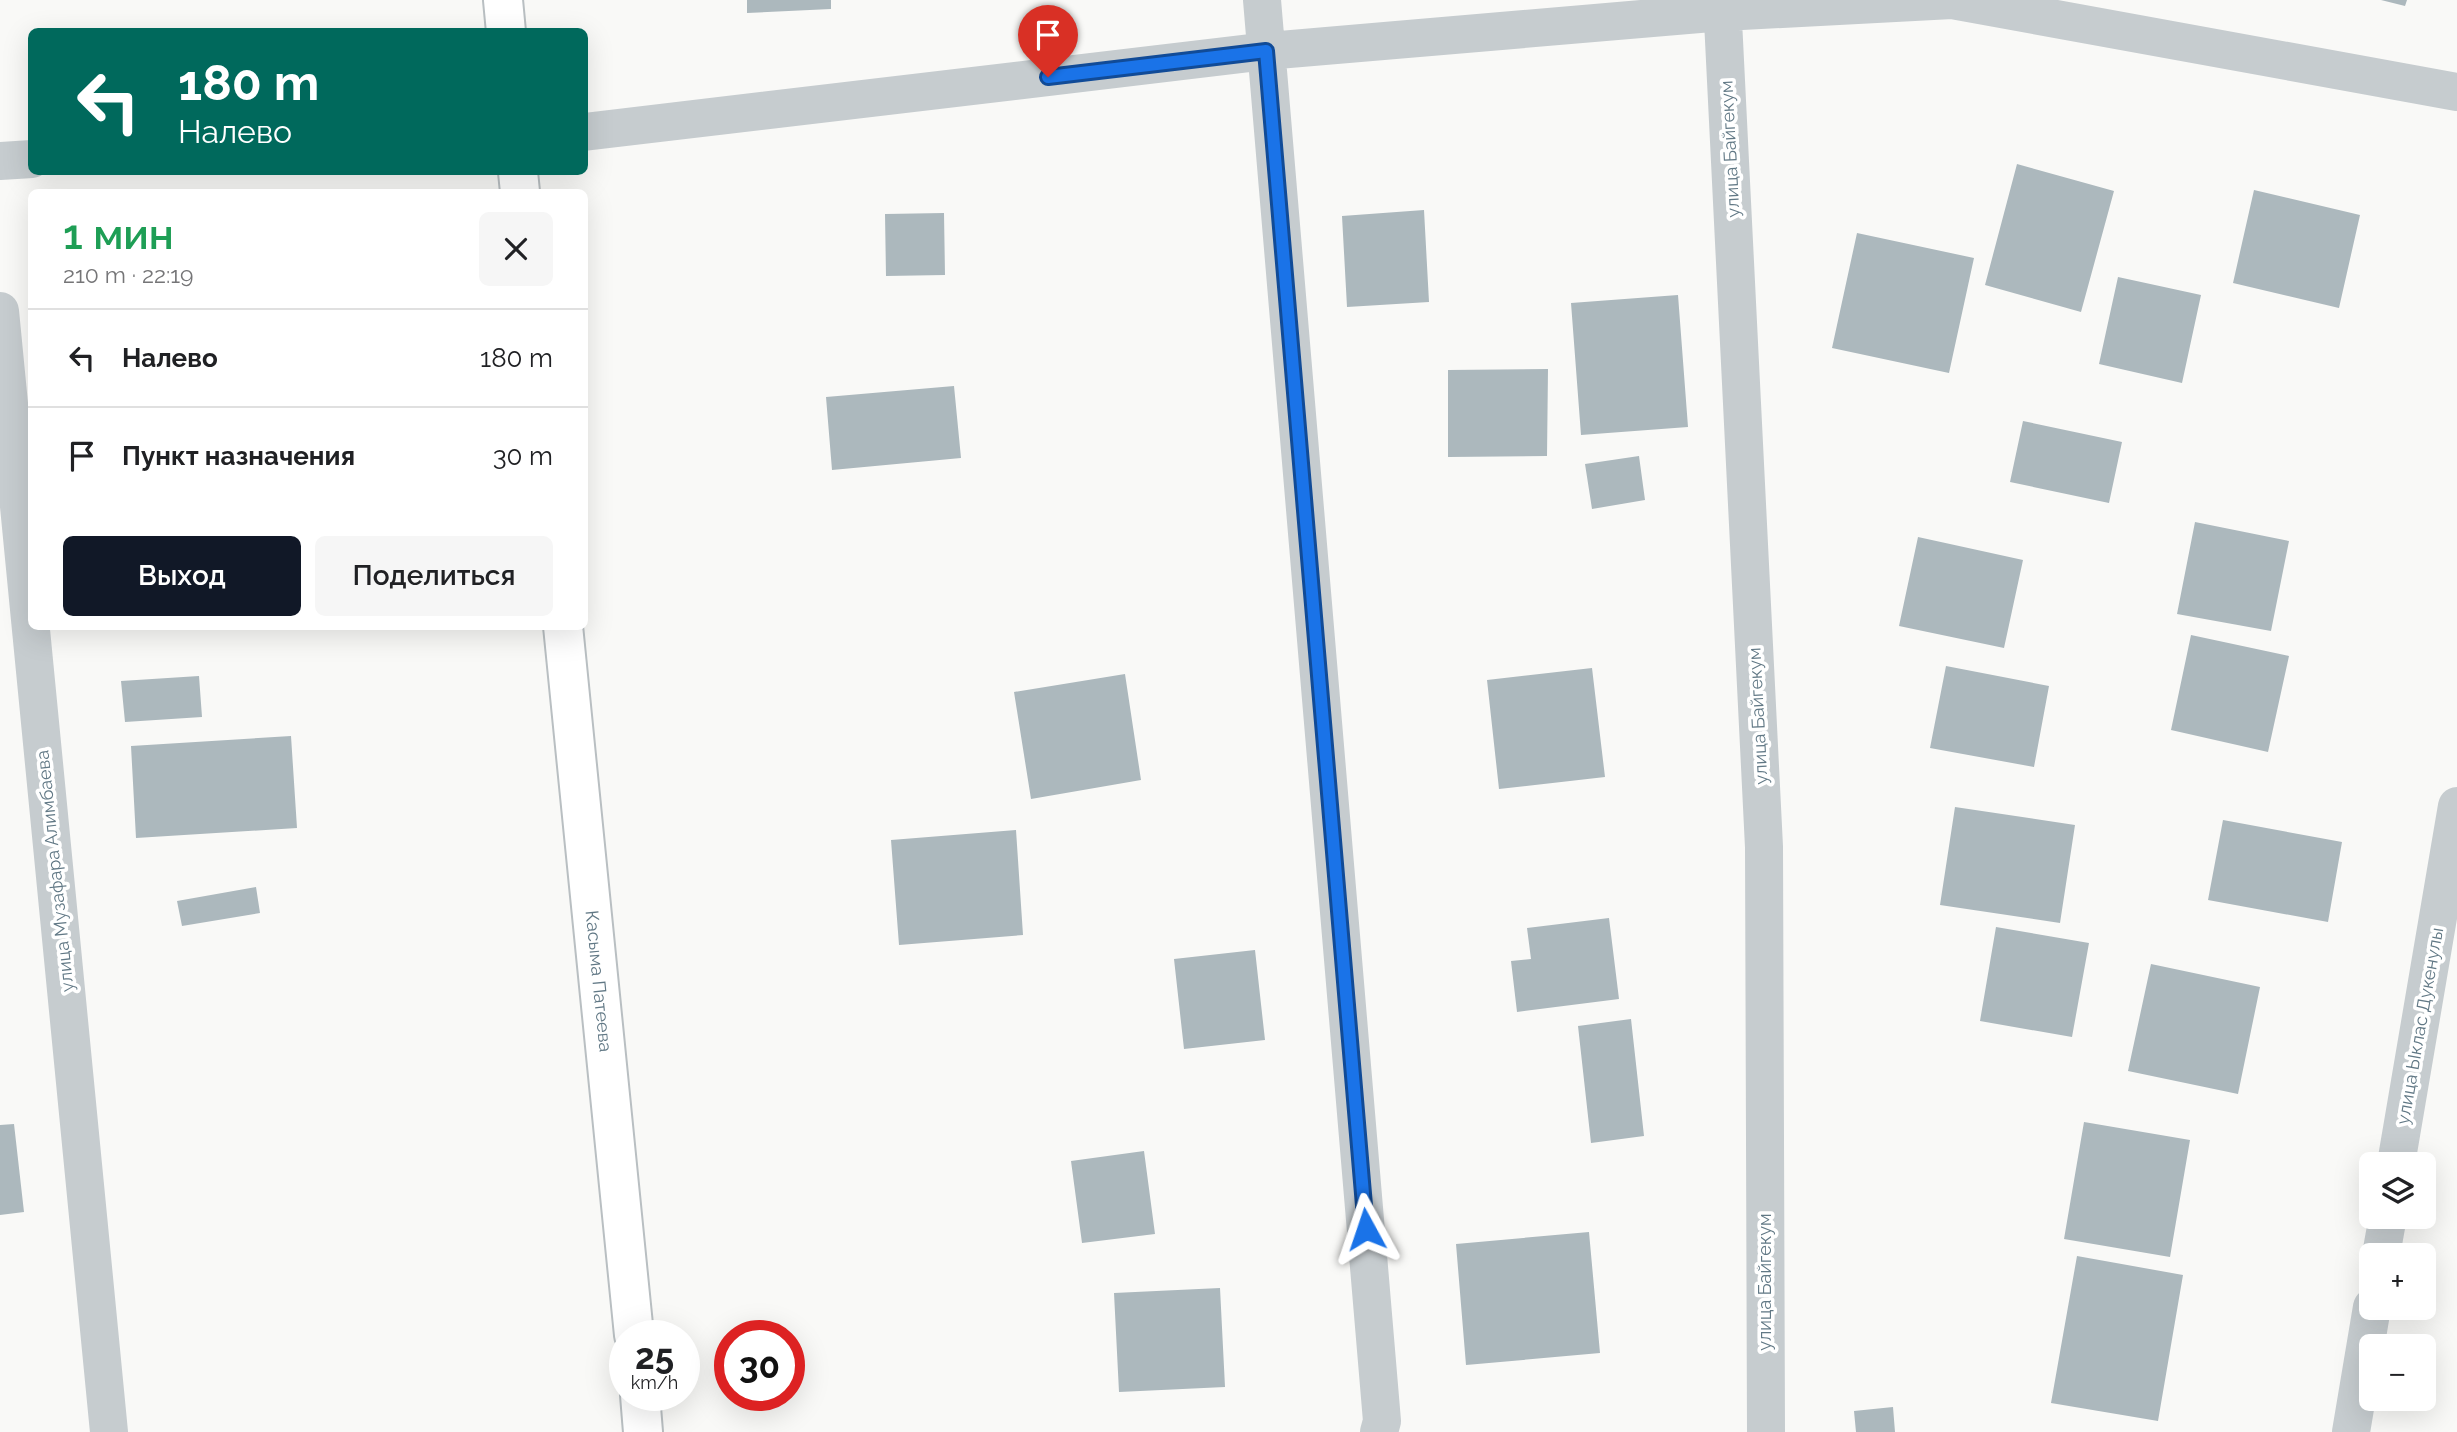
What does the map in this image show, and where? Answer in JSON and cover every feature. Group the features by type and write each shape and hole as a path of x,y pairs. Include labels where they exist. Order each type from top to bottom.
{"main road":[{"path":"503,0 506,28"},
{"name":"Касыма Патеева","path":"563,630 632,1320"},
{"path":"641,1411 643,1432"}],"street":[{"path":"1262,0 1381,1407 1379,1432"},
{"path":"588,132 1266,51 1723,6 1952,0 2457,92"},
{"name":"улица Байгекум","path":"1723,6 1764,847 1766,1432"},
{"path":"0,161 28,159"},
{"name":"улица Музафара Алимбаева","path":"0,311 28,599"},
{"name":"улица Музафара Алимбаева","path":"31,630 109,1432"},
{"name":"улица Ыклас Дукенулы","path":"2398,1152 2457,806"},
{"path":"2351,1432 2370,1320"}],"building":[{"path":"747,0 831,0 831,9 747,13"},
{"path":"2381,0 2407,0 2405,6"},
{"path":"2017,164 2114,191 2081,312 1985,285"},
{"path":"2254,190 2360,215 2339,308 2233,283"},
{"path":"1424,210 1429,302 1347,307 1342,216"},
{"path":"944,213 945,275 886,276 885,214"},
{"path":"1857,233 1974,258 1949,373 1832,348"},
{"path":"2118,277 2201,295 2182,383 2099,364"},
{"path":"1678,295 1688,427 1581,435 1571,303"},
{"path":"1548,369 1547,456 1448,457 1448,370"},
{"path":"954,386 961,458 832,470 826,397"},
{"path":"2023,421 2122,442 2109,503 2010,482"},
{"path":"1639,456 1645,500 1592,509 1585,464"},
{"path":"2195,522 2289,541 2271,631 2177,614"},
{"path":"1918,537 2023,560 2004,648 1899,626"},
{"path":"2191,635 2289,656 2268,752 2171,730"},
{"path":"1946,666 2049,686 2034,767 1930,748"},
{"path":"1592,668 1605,777 1499,789 1487,680"},
{"path":"1125,674 1141,780 1031,799 1014,692"},
{"path":"199,676 202,717 125,722 121,681"},
{"path":"291,736 297,828 136,838 131,746"},
{"path":"1955,807 2075,825 2060,923 1940,905"},
{"path":"2223,820 2342,842 2328,922 2208,900"},
{"path":"1016,830 1023,935 899,945 891,840"},
{"path":"256,887 260,913 182,926 177,901"},
{"path":"1609,918 1619,999 1517,1012 1511,961 1531,959 1527,928"},
{"path":"1996,927 2089,943 2072,1037 1980,1021"},
{"path":"1255,950 1265,1040 1184,1049 1174,959"},
{"path":"2151,964 2260,987 2238,1094 2128,1071"},
{"path":"1631,1019 1644,1136 1591,1143 1578,1026"},
{"path":"2084,1122 2190,1140 2170,1257 2064,1239"},
{"path":"14,1124 24,1212 0,1215 0,1125"},
{"path":"1144,1151 1155,1234 1082,1243 1071,1161"},
{"path":"1589,1232 1600,1353 1466,1365 1456,1244"},
{"path":"2077,1256 2183,1275 2158,1421 2051,1403"},
{"path":"1220,1288 1225,1387 1119,1392 1114,1293"},
{"path":"1893,1407 1895,1432 1856,1432 1854,1411"}],"route":[{"path":"1048,77 1266,51 1366,1229"}]}
